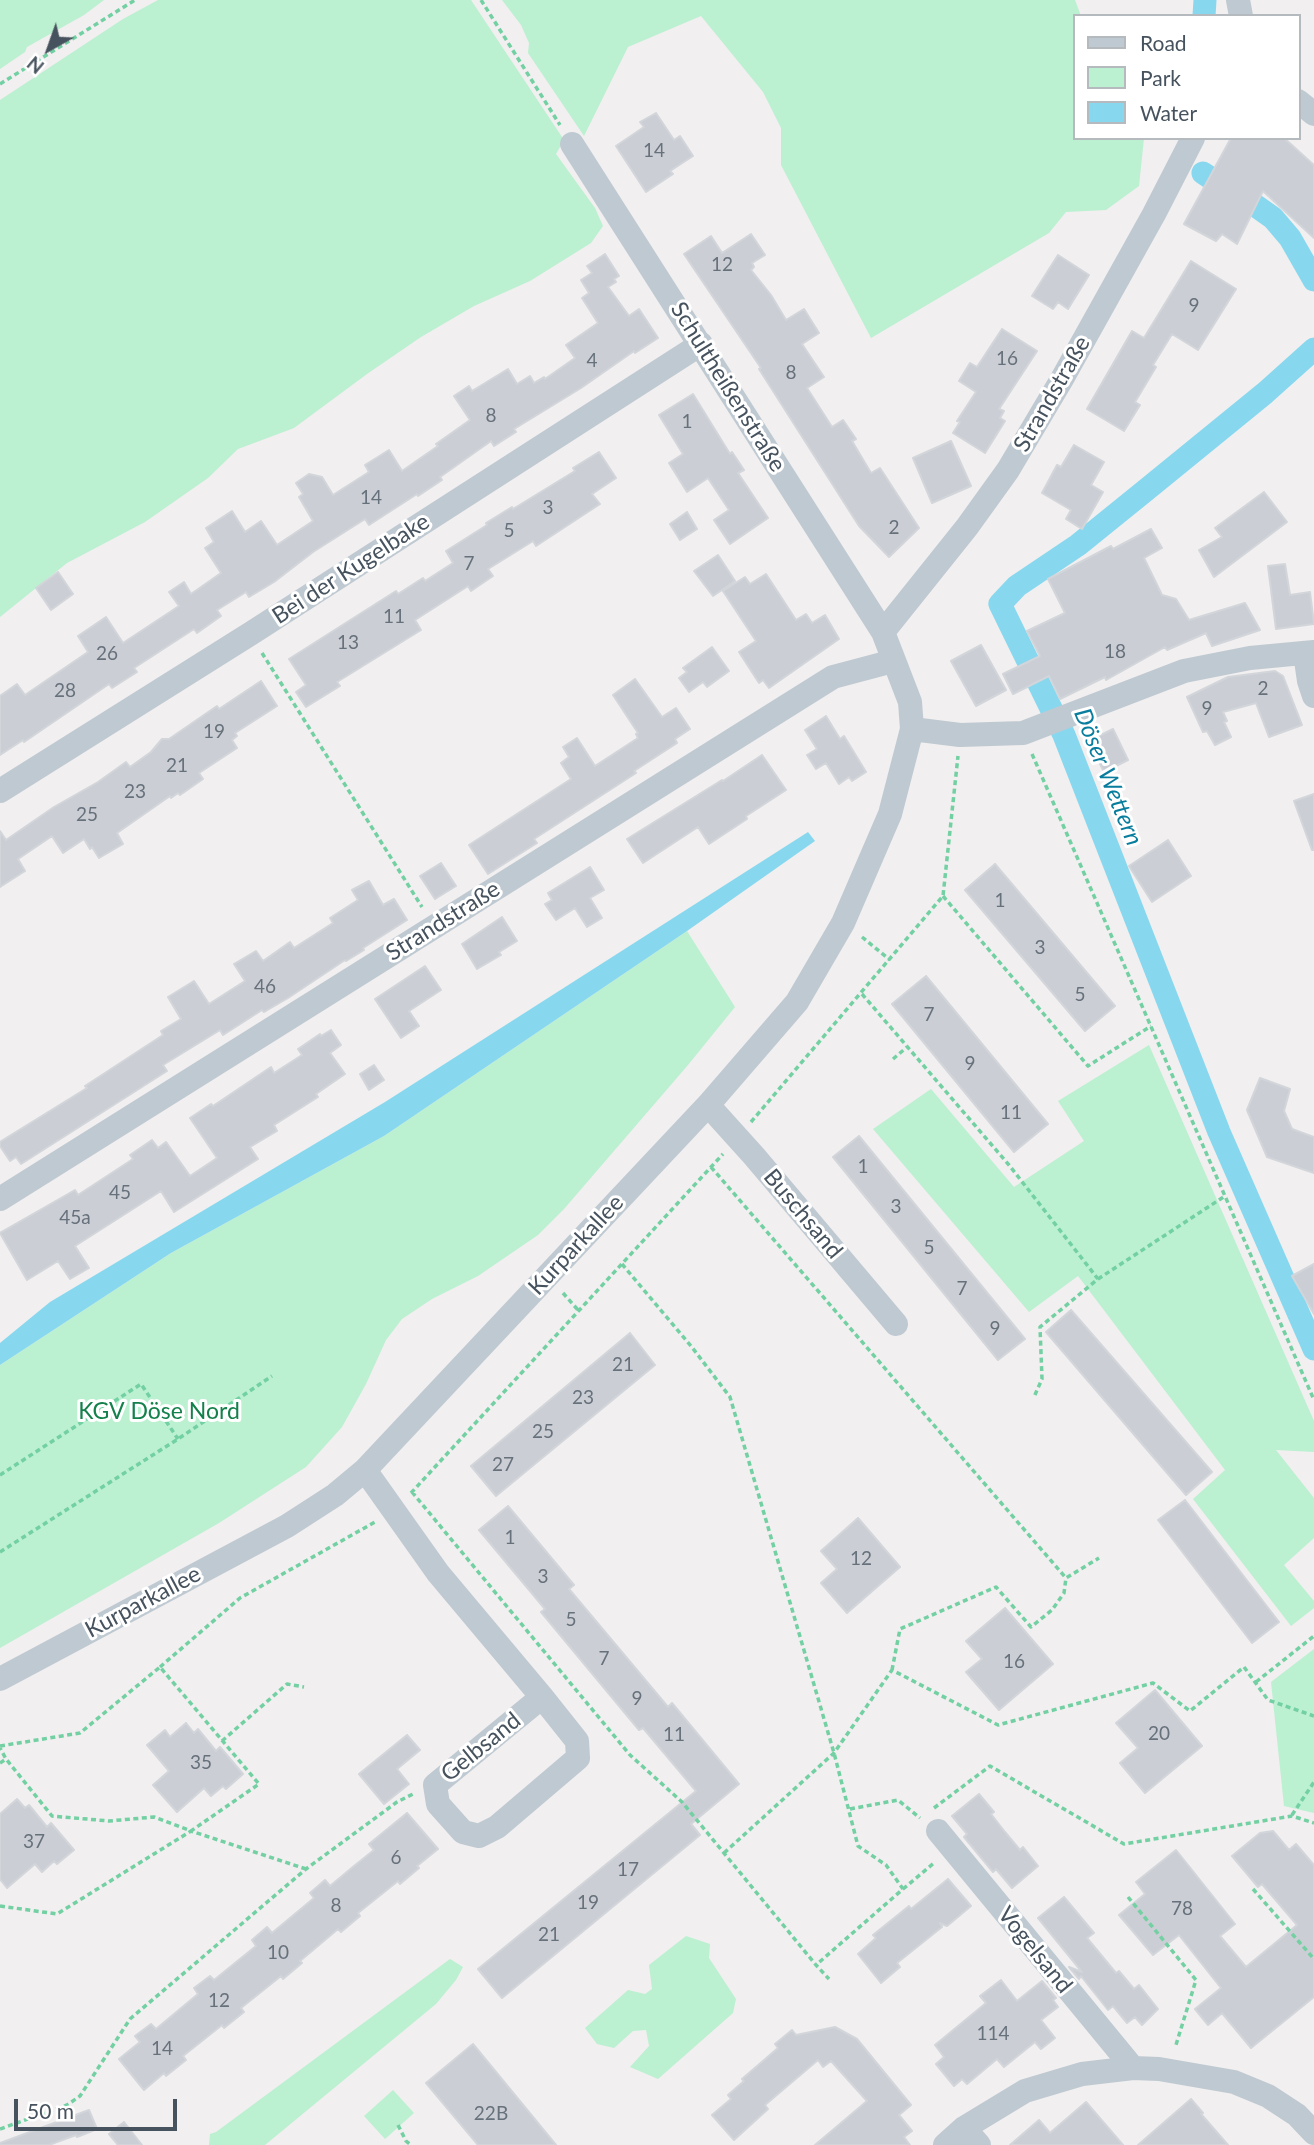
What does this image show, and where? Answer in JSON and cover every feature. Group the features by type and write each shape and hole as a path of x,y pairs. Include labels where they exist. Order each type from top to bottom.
{"street":[{"path":"1300,103 1314,114"},
{"name":"Strandstraße","path":"883,632 967,527 1008,470 1062,379 1192,140"},
{"name":"Schultheißenstraße","path":"572,144 883,632"},
{"name":"Bei der Kugelbake","path":"0,791 701,344"},
{"name":"Kurparkallee","path":"0,1679 287,1526 335,1495 365,1470 708,1105 797,1002 843,923 890,814 912,729 911,702 883,632"},
{"path":"912,729 960,735 1030,730 1209,664 1309,652 1309,681 1314,696"},
{"name":"Strandstraße","path":"0,1199 833,677 882,664 893,658"},
{"name":"Buschsand","path":"708,1105 896,1324"},
{"name":"Gelbsand","path":"365,1470 438,1573 542,1697 577,1741 578,1758 497,1827 479,1836 463,1832 438,1804 435,1785 542,1697"},
{"name":"Vogelsand","path":"936,1827 1133,2068"},
{"path":"945,2145 972,2137 1025,2091 1082,2074 1133,2068 1168,2070 1234,2082 1268,2096 1297,2115 1314,2133"}],"path":[{"path":"0,84 135,0"},
{"path":"481,0 572,144"},
{"path":"250,634 435,927"},
{"path":"1030,730 1151,1026 1314,1400"},
{"path":"943,896 1088,1066 1151,1026"},
{"path":"843,923 890,960"},
{"path":"862,994 1009,1165 1098,1279"},
{"path":"893,1059 907,1047"},
{"path":"711,1167 1066,1578 1064,1593 1052,1610 1031,1627 996,1587 900,1629 892,1670 834,1753 724,1853"},
{"path":"1034,1397 1042,1379 1040,1327 1098,1279 1226,1196"},
{"path":"622,1264 730,1397 850,1809 858,1846 886,1865 903,1889"},
{"path":"0,1552 272,1376"},
{"path":"0,1475 141,1384 178,1439"},
{"path":"306,1868 154,1817 108,1821 52,1816 6,1759 0,1747 80,1733 240,1598 393,1511 412,1492 630,1755 682,1802 829,1979"},
{"path":"1066,1578 1099,1558"},
{"path":"1256,1682 1314,1636"},
{"path":"0,1906 57,1914 191,1831 259,1784 160,1667"},
{"path":"892,1670 998,1725 1153,1683 1190,1711 1244,1667 1268,1700 1314,1716"},
{"path":"222,1741 288,1684 304,1687"},
{"path":"0,1763 6,1759"},
{"path":"816,1965 903,1889 936,1827 990,1766 1124,1844 1292,1816 1314,1823"},
{"path":"1292,1816 1314,1782"},
{"path":"0,2129 67,2105 80,2096 131,2019 306,1868 397,1802 435,1785"},
{"path":"850,1809 898,1800 936,1827"},
{"path":"1253,1889 1314,1959"},
{"path":"1128,1897 1196,1980 1168,2070"},
{"path":"398,2125 411,2145"}],"green space":[{"path":"0,0 104,0 84,15 27,47 25,52 0,69"},
{"path":"158,0 471,0 564,140 556,154 595,208 603,226 591,243 530,281 474,306 421,337 294,428 238,449 208,478 145,522 67,563 0,617 0,100 123,19"},
{"path":"502,0 1075,0 1080,14 1072,14 1072,140 1144,140 1139,186 1106,210 1066,212 1049,233 871,338 781,165 781,128 763,92 701,16 628,47 584,136 528,53 529,43 521,25"},
{"name":"KGV Döse Nord","path":"687,931 735,1007 564,1209 538,1235 478,1276 432,1299 402,1319 386,1340 342,1427 306,1467 219,1523 0,1648 0,1365 171,1253 384,1136"},
{"path":"1149,1045 1314,1421 1314,1452 1276,1450 1314,1498 1314,1538 1284,1565 1314,1601 1314,1608 1291,1626 1193,1499 1225,1470 1078,1276 1029,1312 873,1129 931,1089 1014,1187 1084,1141 1058,1101"},
{"path":"1314,1649 1314,1813 1284,1806 1271,1682"},
{"path":"686,1936 710,1944 709,1958 736,1999 733,2013 658,2079 630,2067 649,2046 646,2030 633,2031 614,2048 597,2044 585,2028 628,1990 645,1994 652,1989 649,1965"},
{"path":"450,1959 463,1967 436,2004 265,2145 209,2145 210,2134"},
{"path":"393,2090 414,2113 385,2139 364,2116"}],"water":[{"path":"808,832 815,841 384,1136 171,1253 0,1365 0,1343 50,1302 385,1102"}],"building":[{"path":"656,113 674,140 680,136 693,156 670,171 673,174 646,192 616,146 644,127 640,122"},
{"path":"1230,140 1286,140 1314,165 1314,238 1263,191 1237,244 1222,234 1216,241 1184,224"},
{"path":"751,234 765,255 752,263 754,267 751,270 786,320 804,309 819,333 802,344 824,377 807,388 832,427 843,420 856,439 852,441 871,473 880,468 919,528 889,557 859,526 759,369 761,368 684,254 711,236 722,253"},
{"path":"605,254 619,276 614,279 616,282 608,287 629,316 639,309 658,338 514,429 516,432 494,446 491,441 418,496 417,494 369,525 365,519 313,552 274,582 249,597 246,592 217,610 221,616 197,633 194,629 134,668 137,672 112,688 109,684 24,742 23,740 0,755 0,696 17,684 25,695 88,652 78,636 106,617 123,643 179,606 169,592 184,582 191,594 221,573 205,548 214,542 206,528 232,511 245,532 261,521 277,545 313,521 299,497 303,494 296,483 309,474 322,477 333,495 369,472 365,465 389,450 402,471 470,420 454,396 469,386 472,391 508,369 517,384 530,376 534,383 544,377 545,379 575,358 566,345 598,323 582,298 589,293 581,280 592,273 587,266"},
{"path":"1058,255 1089,275 1068,309 1058,302 1053,309 1032,296"},
{"path":"1191,261 1236,289 1198,350 1172,334 1153,365 1156,367 1135,402 1140,405 1124,431 1087,409 1132,331 1144,338"},
{"path":"1002,329 1037,351 999,409 1004,411 1000,418 1005,421 985,453 953,433 960,422 957,421 976,392 959,381 970,363 977,367"},
{"path":"693,394 730,454 732,452 744,470 738,473 768,518 730,544 714,520 729,510 708,478 687,492 669,463 683,454 659,415"},
{"path":"951,441 971,486 932,503 913,458"},
{"path":"1074,445 1104,462 1091,485 1103,492 1082,529 1066,519 1071,510 1042,493 1057,465 1061,467"},
{"path":"599,452 616,478 592,494 600,504 536,546 533,541 488,569 493,576 471,591 468,586 415,620 421,630 337,682 340,686 306,707 296,692 306,685 289,659 396,591 398,594 423,578 425,581 453,563 446,551 487,525 486,523 575,471 573,468"},
{"path":"1264,492 1287,522 1214,577 1199,550 1222,537 1215,528"},
{"path":"687,512 697,529 680,540 670,524"},
{"path":"1151,529 1162,548 1144,558 1162,595 1176,599 1189,620 1245,603 1260,630 1212,646 1206,633 1167,650 1165,647 1106,680 1105,677 1060,699 1049,676 1013,694 1003,674 1040,656 1027,631 1065,613 1048,579 1111,546 1113,549"},
{"path":"718,555 735,581 713,596 694,571"},
{"path":"1285,564 1290,595 1310,592 1314,624 1276,629 1268,566"},
{"path":"58,572 73,594 51,610 36,588"},
{"path":"766,574 796,620 806,614 812,623 825,615 839,639 769,688 763,680 759,683 739,652 756,641 723,591 745,577 750,584"},
{"path":"981,645 1006,690 976,706 951,661"},
{"path":"712,647 729,671 707,687 703,682 689,692 679,678 687,672 683,668"},
{"path":"1275,671 1283,676 1302,725 1269,737 1256,703 1223,712 1231,737 1215,745 1207,731 1203,732 1187,697 1228,677"},
{"path":"635,679 662,717 676,708 690,729 675,739 677,743 634,771 636,773 534,839 537,843 488,874 469,845 571,779 561,763 569,757 563,747 577,738 595,766 638,738 638,733 613,695"},
{"path":"261,681 277,706 235,733 237,736 232,740 237,748 199,773 203,779 180,795 178,793 171,798 170,796 117,833 123,844 99,858 84,839 63,853 52,836 18,859 25,871 0,887 0,831 6,840 126,762 130,767 151,752 162,739 169,739 217,706 219,709"},
{"path":"826,716 840,739 844,736 866,772 852,781 849,777 839,784 826,763 816,769 807,755 817,749 805,730"},
{"path":"1113,729 1128,760 1104,772 1089,741"},
{"path":"762,755 786,790 709,844 698,827 643,863 627,839"},
{"path":"1314,794 1314,850 1312,850 1294,801"},
{"path":"1168,840 1191,876 1152,902 1129,866"},
{"path":"441,863 456,886 435,899 420,876"},
{"path":"995,864 1115,1006 1085,1031 965,890"},
{"path":"590,867 604,890 590,898 602,918 587,927 575,908 556,920 545,904 552,900 548,893"},
{"path":"369,881 383,905 394,899 407,920 288,998 264,1012 262,1010 223,1035 220,1030 163,1065 167,1071 21,1164 16,1157 10,1161 0,1142 87,1088 85,1086 163,1035 161,1031 181,1019 168,997 194,981 209,1004 245,981 234,964 256,951 263,961 290,942 294,948 333,923 330,918 358,900 352,890"},
{"path":"502,917 517,941 499,952 501,955 477,969 462,944"},
{"path":"425,966 441,990 409,1011 419,1026 401,1038 375,999"},
{"path":"926,976 1048,1124 1014,1152 892,1004"},
{"path":"331,1030 341,1045 330,1053 345,1074 316,1094 318,1097 274,1125 277,1131 250,1147 258,1159 174,1212 161,1191 75,1246 89,1268 70,1279 58,1261 27,1280 0,1233 75,1190 78,1195 133,1159 130,1155 152,1140 158,1148 166,1142 190,1176 217,1158 190,1118 271,1067 274,1073 302,1055 298,1049"},
{"path":"374,1065 384,1080 369,1090 360,1074"},
{"path":"1260,1078 1290,1089 1284,1111 1292,1129 1314,1137 1314,1173 1267,1157 1247,1110"},
{"path":"859,1136 1025,1339 998,1360 833,1157"},
{"path":"1314,1264 1314,1314 1292,1276"},
{"path":"1071,1310 1212,1472 1186,1495 1046,1332"},
{"path":"630,1333 655,1365 496,1496 471,1466"},
{"path":"1185,1500 1279,1622 1252,1643 1158,1520"},
{"path":"508,1506 574,1585 569,1589 668,1707 672,1703 739,1784 691,1824 700,1835 502,1998 478,1969 696,1791 643,1728 639,1730 541,1612 545,1609 479,1530"},
{"path":"858,1518 900,1567 847,1613 821,1583 837,1569 821,1551"},
{"path":"1005,1608 1053,1664 999,1710 966,1672 982,1659 966,1641"},
{"path":"1155,1690 1202,1746 1145,1793 1120,1763 1138,1748 1116,1723"},
{"path":"186,1723 194,1733 198,1729 216,1751 220,1747 243,1774 226,1789 223,1786 211,1796 204,1788 177,1812 153,1785 169,1771 147,1745 165,1730 170,1737"},
{"path":"407,1735 420,1750 397,1769 409,1784 384,1804 359,1774"},
{"path":"979,1794 994,1812 991,1814 1005,1832 1020,1850 1023,1847 1038,1866 1012,1888 996,1869 993,1872 964,1837 967,1834 952,1816"},
{"path":"17,1799 25,1808 29,1805 47,1827 51,1823 74,1850 57,1864 54,1861 42,1872 35,1864 7,1888 0,1879 0,1814"},
{"path":"407,1813 438,1849 400,1884 398,1881 358,1913 360,1916 341,1932 338,1929 283,1979 281,1976 241,2008 244,2012 224,2028 222,2025 183,2056 186,2060 166,2076 164,2073 144,2090 119,2059 140,2042 135,2036 151,2024 156,2029 198,1994 194,1988 210,1976 214,1980 256,1946 252,1940 267,1927 272,1933 314,1898 310,1893 325,1880 330,1886 374,1850 369,1844"},
{"path":"1273,1831 1289,1850 1296,1844 1314,1865 1314,1997 1251,2048 1222,2013 1208,2025 1195,2009 1221,1988 1179,1935 1153,1955 1119,1915 1145,1894 1136,1882 1176,1850 1235,1924 1220,1936 1246,1967 1297,1925 1262,1884 1258,1887 1232,1856 1260,1833"},
{"path":"948,1879 971,1906 947,1926 940,1923 942,1927 897,1963 900,1967 881,1983 858,1954 876,1938 873,1935"},
{"path":"1064,1897 1094,1933 1087,1938 1116,1973 1119,1971 1134,1989 1139,1985 1158,2009 1142,2025 1135,2017 1127,2023 1113,2006 1108,2010 1081,1976 1079,1979 1069,1967 1082,1972 1038,1918"},
{"path":"1001,1980 1017,2001 1042,1981 1056,1998 1053,2000 1058,2007 1041,2020 1055,2038 1041,2049 1035,2042 1004,2067 997,2059 967,2084 962,2079 954,2086 936,2064 944,2057 935,2045 986,2003 980,1996"},
{"path":"835,2027 857,2039 911,2105 899,2115 912,2131 904,2137 910,2145 815,2145 867,2101 831,2061 823,2067 818,2060 765,2105 768,2109 734,2140 712,2115 731,2099 728,2095 744,2081 742,2079 778,2048 775,2044 792,2030 796,2035"},
{"path":"473,2044 556,2145 478,2145 426,2083"},
{"path":"1191,2099 1228,2145 1138,2145"},
{"path":"1086,2102 1123,2145 1010,2145 1039,2120 1050,2133"},
{"path":"89,2110 97,2129 77,2137 76,2135 49,2145 0,2145 0,2143"},
{"path":"124,2122 142,2145 118,2145 109,2134"}],"waterway":[{"name":"Döser Wettern","path":"1204,14 1205,0"},
{"name":"Döser Wettern","path":"1203,173 1209,177"},
{"name":"Döser Wettern","path":"1256,206 1273,218 1290,238 1314,280"},
{"name":"Döser Wettern","path":"1314,349 1265,393 1146,490 1078,545 1017,586 1000,604 1064,735 1219,1132 1314,1349"}]}
